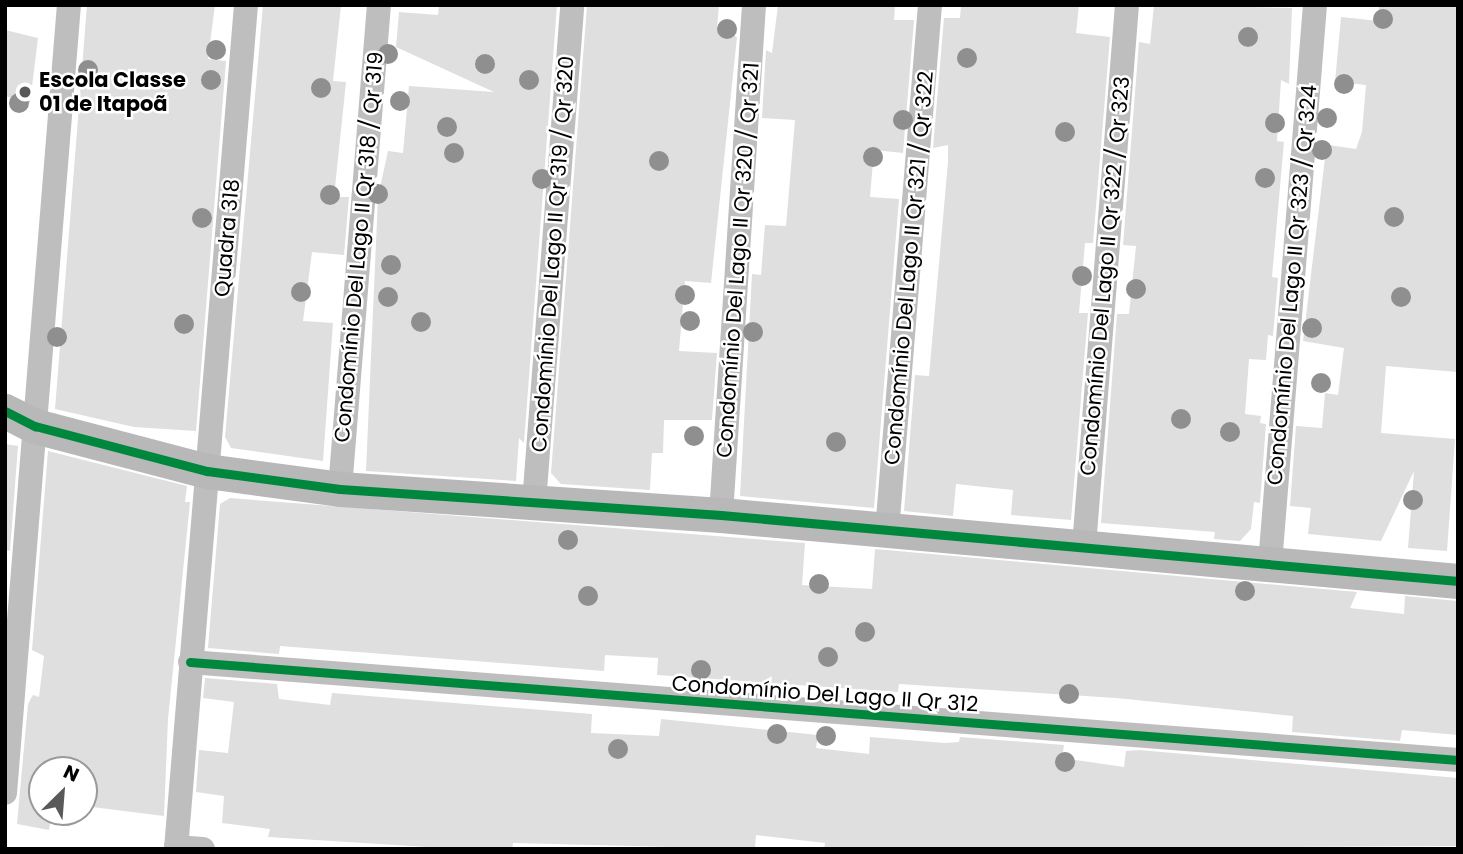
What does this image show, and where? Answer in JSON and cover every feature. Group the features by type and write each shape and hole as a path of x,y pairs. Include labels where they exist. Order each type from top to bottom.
{"street":[{"path":"5,793 20,419 69,5"},
{"name":"Quadra 318","path":"176,848 246,5"},
{"name":"Condomínio Del Lago II Qr 318 / Qr 319","path":"340,489 379,5"},
{"name":"Condomínio Del Lago II Qr 319 / Qr 320","path":"534,503 572,5"},
{"name":"Condomínio Del Lago II Qr 320 / Qr 321","path":"721,515 754,5"},
{"name":"Condomínio Del Lago II Qr 321 / Qr 322","path":"887,531 930,5"},
{"name":"Condomínio Del Lago II Qr 322 / Qr 323","path":"1084,547 1127,5"},
{"name":"Condomínio Del Lago II Qr 323 / Qr 324","path":"1269,565 1315,5"},
{"path":"20,419 207,471 340,489 721,515 1458,581"},
{"name":"Condomínio Del Lago II Qr 312","path":"190,662 1458,760"},
{"path":"176,848 203,849"}],"building":[{"path":"87,5 215,5 208,59 226,61 196,431 134,427 55,409"},
{"path":"263,5 341,5 333,81 346,82 334,197 349,197 344,255 312,252 303,321 333,323 323,461 231,448 225,437"},
{"path":"439,5 557,5 524,443 519,438 516,481 366,471 378,197 388,151 403,153 409,86 494,92 396,47 399,12 438,15"},
{"path":"587,5 719,5 717,27 737,37 711,283 685,281 679,351 717,353 712,420 664,420 663,453 652,453 650,490 561,484 551,473"},
{"path":"778,5 895,5 894,20 914,20 903,153 874,150 870,197 899,199 874,508 740,496 752,274 761,275 765,225 786,226 795,120 762,118 766,50 772,53"},
{"path":"961,5 1079,5 1076,33 1110,37 1093,243 1085,243 1079,313 1088,313 1071,520 1011,515 1013,490 956,484 953,516 904,511 915,375 929,376 948,162 948,145 933,148 944,18 960,18"},
{"path":"1154,5 1292,8 1289,84 1281,80 1277,141 1284,142 1272,277 1278,278 1273,336 1268,335 1266,360 1249,359 1245,414 1261,416 1260,423 1266,424 1260,503 1254,502 1251,529 1240,541 1214,539 1215,532 1101,523 1117,314 1129,314 1136,246 1123,245 1139,42 1150,44"},
{"path":"1379,5 1458,5 1458,372 1386,366 1381,433 1455,439 1447,551 1408,548 1414,471 1381,541 1308,534 1311,508 1290,506 1296,426 1322,428 1325,393 1338,395 1344,348 1303,341 1326,150 1329,145 1356,149 1362,132 1366,85 1335,82 1341,17 1379,21"},
{"path":"5,30 38,38 30,103 5,96"},
{"path":"5,444 18,446 10,551 5,550"},
{"path":"48,451 187,486 185,502 190,502 168,719 164,816 98,808 98,756 28,756 28,826 50,826 49,830 17,824 28,704 33,695 39,697 44,656 32,650"},
{"path":"230,498 805,543 802,585 872,589 875,549 1357,592 1350,608 1404,614 1405,596 1458,601 1458,735 1402,730 1400,741 1292,732 1293,716 1116,698 899,684 898,692 657,675 658,658 605,655 604,671 280,646 279,654 208,648 220,504"},
{"path":"205,678 277,684 279,699 330,705 332,693 592,714 591,733 659,736 661,719 818,735 816,748 869,754 870,737 945,743 959,742 960,737 1064,745 1062,758 1124,767 1126,751 1139,750 1458,778 1458,846 824,849 825,843 756,835 755,849 513,843 512,849 459,849 268,837 270,829 222,823 224,796 196,792 199,750 228,753 234,702 203,698"}],"cycle path":[{"path":"5,411 35,426 207,471 340,489 721,515 1458,581"},
{"path":"190,662 1458,760"}],"place":[{"name":"Escola Classe 01 de Itapoã","path":"25,92"}]}
